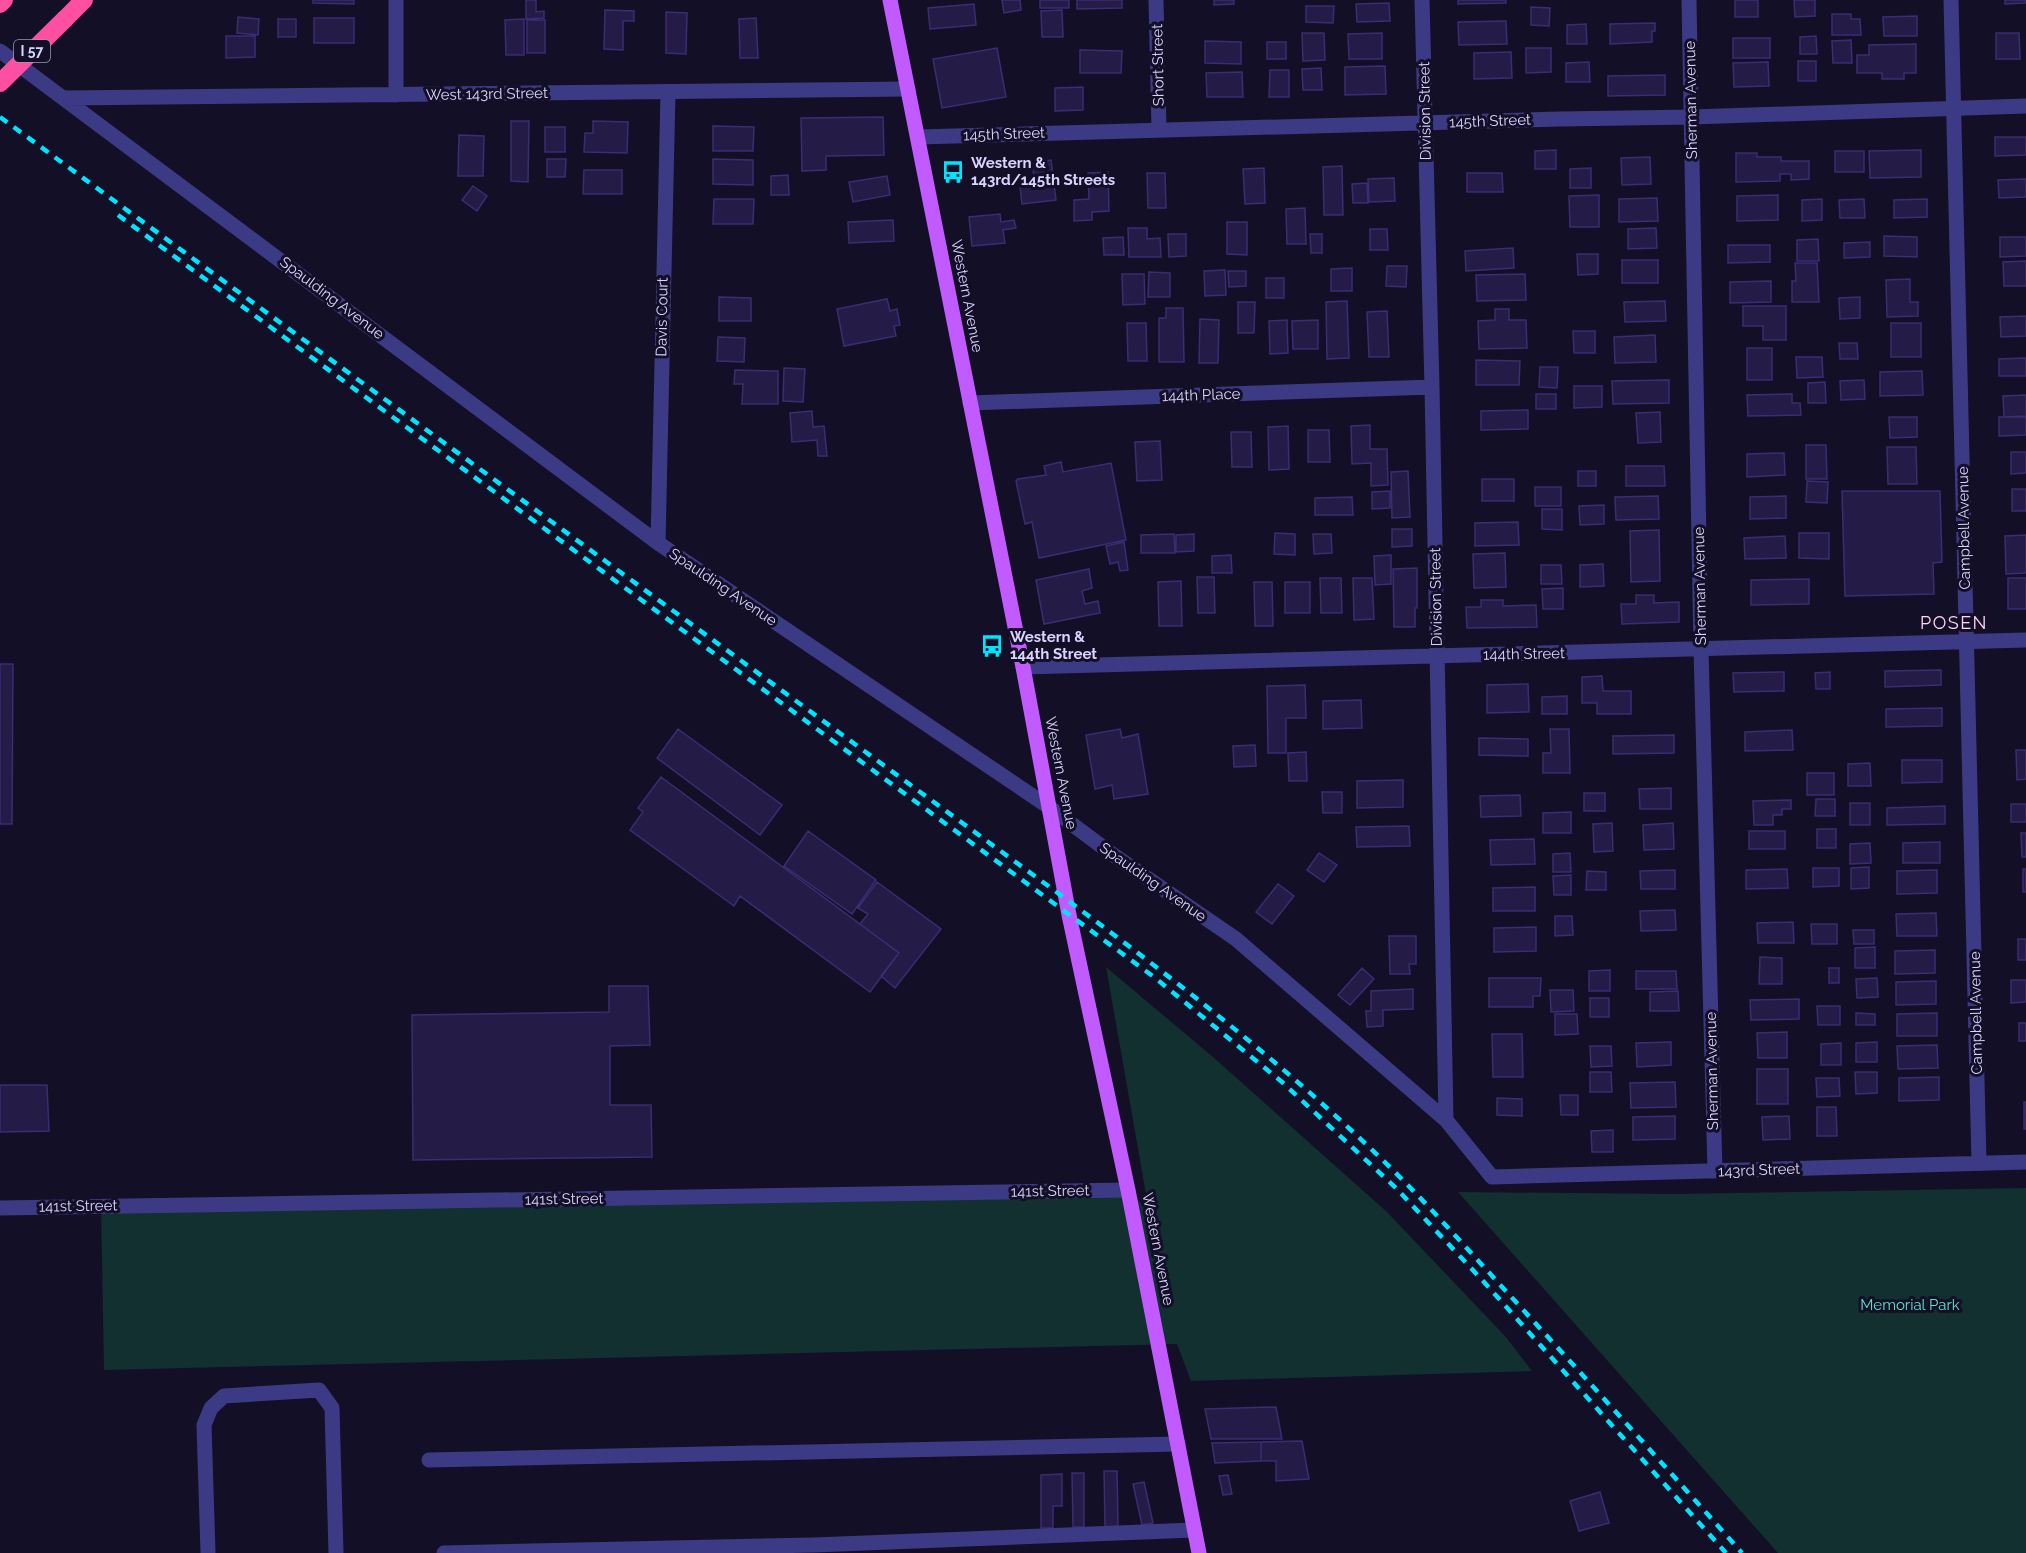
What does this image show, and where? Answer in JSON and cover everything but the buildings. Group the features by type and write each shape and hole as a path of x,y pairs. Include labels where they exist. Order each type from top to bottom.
{"highway":[{"path":"0,4 4,0"},
{"name":"I 57","path":"0,83 84,0"}],"main road":[{"name":"Western Avenue","path":"890,0 1023,667 1069,915 1128,1190 1199,1553"}],"street":[{"path":"396,0 396,95"},
{"name":"Short Street","path":"1156,0 1159,130"},
{"name":"Division Street","path":"1422,0 1446,1120"},
{"name":"Sherman Avenue","path":"1689,0 1701,649 1715,1171"},
{"name":"Campbell Avenue","path":"1951,0 1979,1163"},
{"name":"Spaulding Avenue","path":"0,51 658,543 1049,807 1112,854 1236,939 1446,1120"},
{"name":"West 143rd Street","path":"65,98 908,89"},
{"name":"Davis Court","path":"658,543 668,92"},
{"name":"145th Street","path":"918,137 2026,106"},
{"name":"144th Place","path":"970,403 1432,387"},
{"name":"144th Street","path":"1023,667 2026,640"},
{"name":"143rd Street","path":"1446,1120 1492,1177 2026,1162"},
{"name":"141st Street","path":"0,1208 1128,1190"},
{"path":"208,1553 204,1425 211,1408 224,1396 319,1390 332,1408 336,1553"},
{"path":"429,1460 1178,1444"},
{"path":"444,1553 814,1545 1194,1530"}],"green space":[{"path":"1106,967 1213,1057 1387,1212 1505,1336 1532,1371 1191,1381 1177,1344 104,1370 101,1206 1128,1190 1149,1211"},
{"name":"Memorial Park","path":"2026,1188 2026,1553 1778,1553 1458,1192 1674,1194"}],"railway":[{"path":"0,117 1066,899 1260,1050 1334,1114 1421,1199 1594,1387 1742,1553"},
{"path":"118,215 1154,977 1282,1082 1396,1188 1484,1282 1726,1553"}],"place":[{"name":"Western & 143rd/145th Streets","path":"953,172"},
{"name":"Western & 144th Street","path":"992,646"}],"district":[{"name":"POSEN","path":"1954,622"}]}
